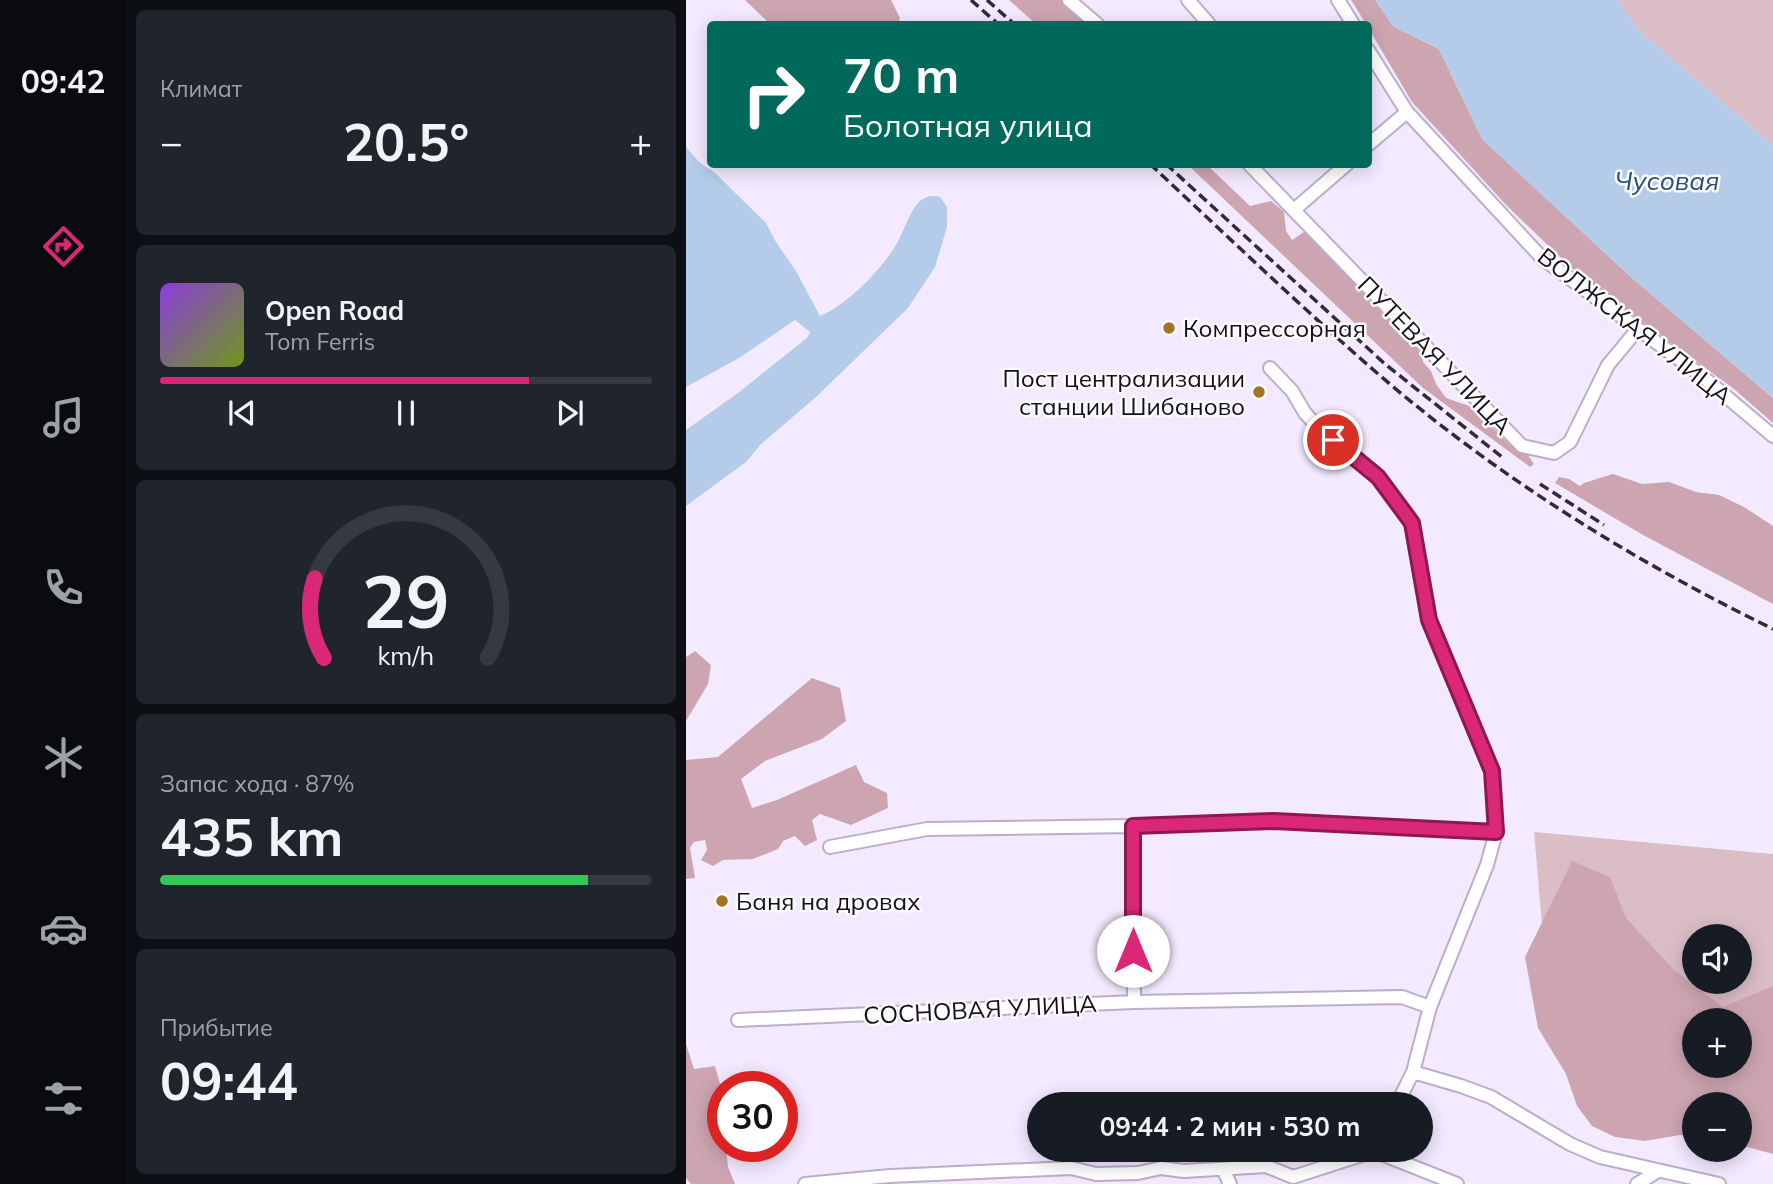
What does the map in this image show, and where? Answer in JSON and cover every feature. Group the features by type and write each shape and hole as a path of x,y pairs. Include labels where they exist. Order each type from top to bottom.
{"street":[{"path":"1069,0 1094,21"},
{"path":"1188,0 1206,21"},
{"path":"1338,0 1351,21"},
{"name":"ВОЛЖСКАЯ УЛИЦА","path":"1372,56 1407,112 1542,258 1702,376 1773,436"},
{"path":"1372,142 1407,112"},
{"name":"ПУТЕВАЯ УЛИЦА","path":"1253,168 1522,446 1554,453 1570,442 1608,365 1637,330"},
{"path":"1295,209 1342,168"},
{"path":"1269,368 1292,391 1304,412 1317,426 1378,477 1412,523 1429,620 1492,771 1496,832 1487,864 1430,1007 1413,1072 1403,1092"},
{"path":"830,847 928,829 1274,821 1496,832"},
{"path":"1133,826 1133,1002"},
{"name":"СОСНОВАЯ УЛИЦА","path":"738,1020 1133,1002 1402,996 1430,1007"},
{"path":"1413,1072 1490,1097 1570,1144 1600,1157 1691,1180 1719,1184"},
{"path":"805,1184 890,1176 1071,1168 1096,1174 1138,1173 1161,1168 1184,1171 1266,1166 1293,1177 1339,1162"},
{"path":"1404,1162 1457,1184"},
{"path":"1223,1169 1230,1184"},
{"path":"1637,1184 1658,1171"}],"shaded area":[{"path":"745,0 891,0 900,18 899,21 767,21"},
{"path":"1009,0 1063,0 1088,21 1033,21"},
{"path":"1351,0 1375,0 1394,27 1439,49 1482,139 1632,278 1773,398 1773,423 1734,389 1582,278 1507,206 1412,102 1372,34 1372,21 1364,21"},
{"path":"1618,0 1773,0 1773,145 1638,30"},
{"path":"1191,168 1210,168 1250,206 1271,201 1284,212 1286,231 1292,240 1307,230 1420,346 1423,362 1446,398 1472,407 1511,446 1528,455 1534,464 1530,467 1423,388"},
{"path":"1613,474 1642,484 1669,482 1696,492 1719,495 1773,526 1773,604 1643,535 1555,483 1559,477 1569,479 1580,486"},
{"path":"695,651 711,665 708,684 686,721 686,657"},
{"path":"812,678 840,688 846,721 822,739 765,761 741,779 752,808 777,800 856,765 864,782 887,793 888,808 851,825 820,814 812,820 817,840 805,846 795,836 783,841 778,849 753,859 723,860 713,866 701,860 707,850 705,840 694,842 690,848 695,878 686,879 686,760 718,757"},
{"path":"1534,832 1773,854 1773,1138 1752,1116 1752,1092 1682,1092 1682,1098 1551,1030"},
{"path":"1572,861 1610,877 1626,918 1682,976 1682,994 1706,994 1723,1007 1773,986 1773,1154 1752,1148 1752,1092 1682,1092 1682,1135 1645,1141 1615,1137 1592,1126 1577,1106 1566,1074 1538,1028 1525,957"},
{"path":"686,1044 694,1069 715,1066 716,1071 707,1071 707,1162 728,1162 735,1184 691,1184 686,1178"}],"water":[{"name":"Чусовая","path":"1375,0 1618,0 1638,30 1773,145 1773,398 1632,278 1482,139 1439,49 1394,27"},
{"path":"686,147 766,223 820,316 852,295 882,265 920,201 930,196 940,197 947,207 947,227 935,267 908,308 816,397 761,444 746,462 686,506 686,430 738,393 807,338 810,332 795,320 739,358 686,387"}],"railway":[{"path":"971,0 995,21"},
{"path":"987,0 1011,21"},
{"path":"1154,168 1348,348 1469,447 1617,545 1773,629"},
{"path":"1170,168 1385,364 1502,457"},
{"path":"1540,484 1604,525"}],"place":[{"name":"Компрессорная","path":"1169,328"},
{"name":"Пост централизации станции Шибаново","path":"1259,392"},
{"name":"Баня на дровах","path":"722,901"}],"route":[{"path":"1133,951 1133,826 1274,821 1496,832 1492,771 1429,620 1412,523 1378,477 1333,440"}]}
